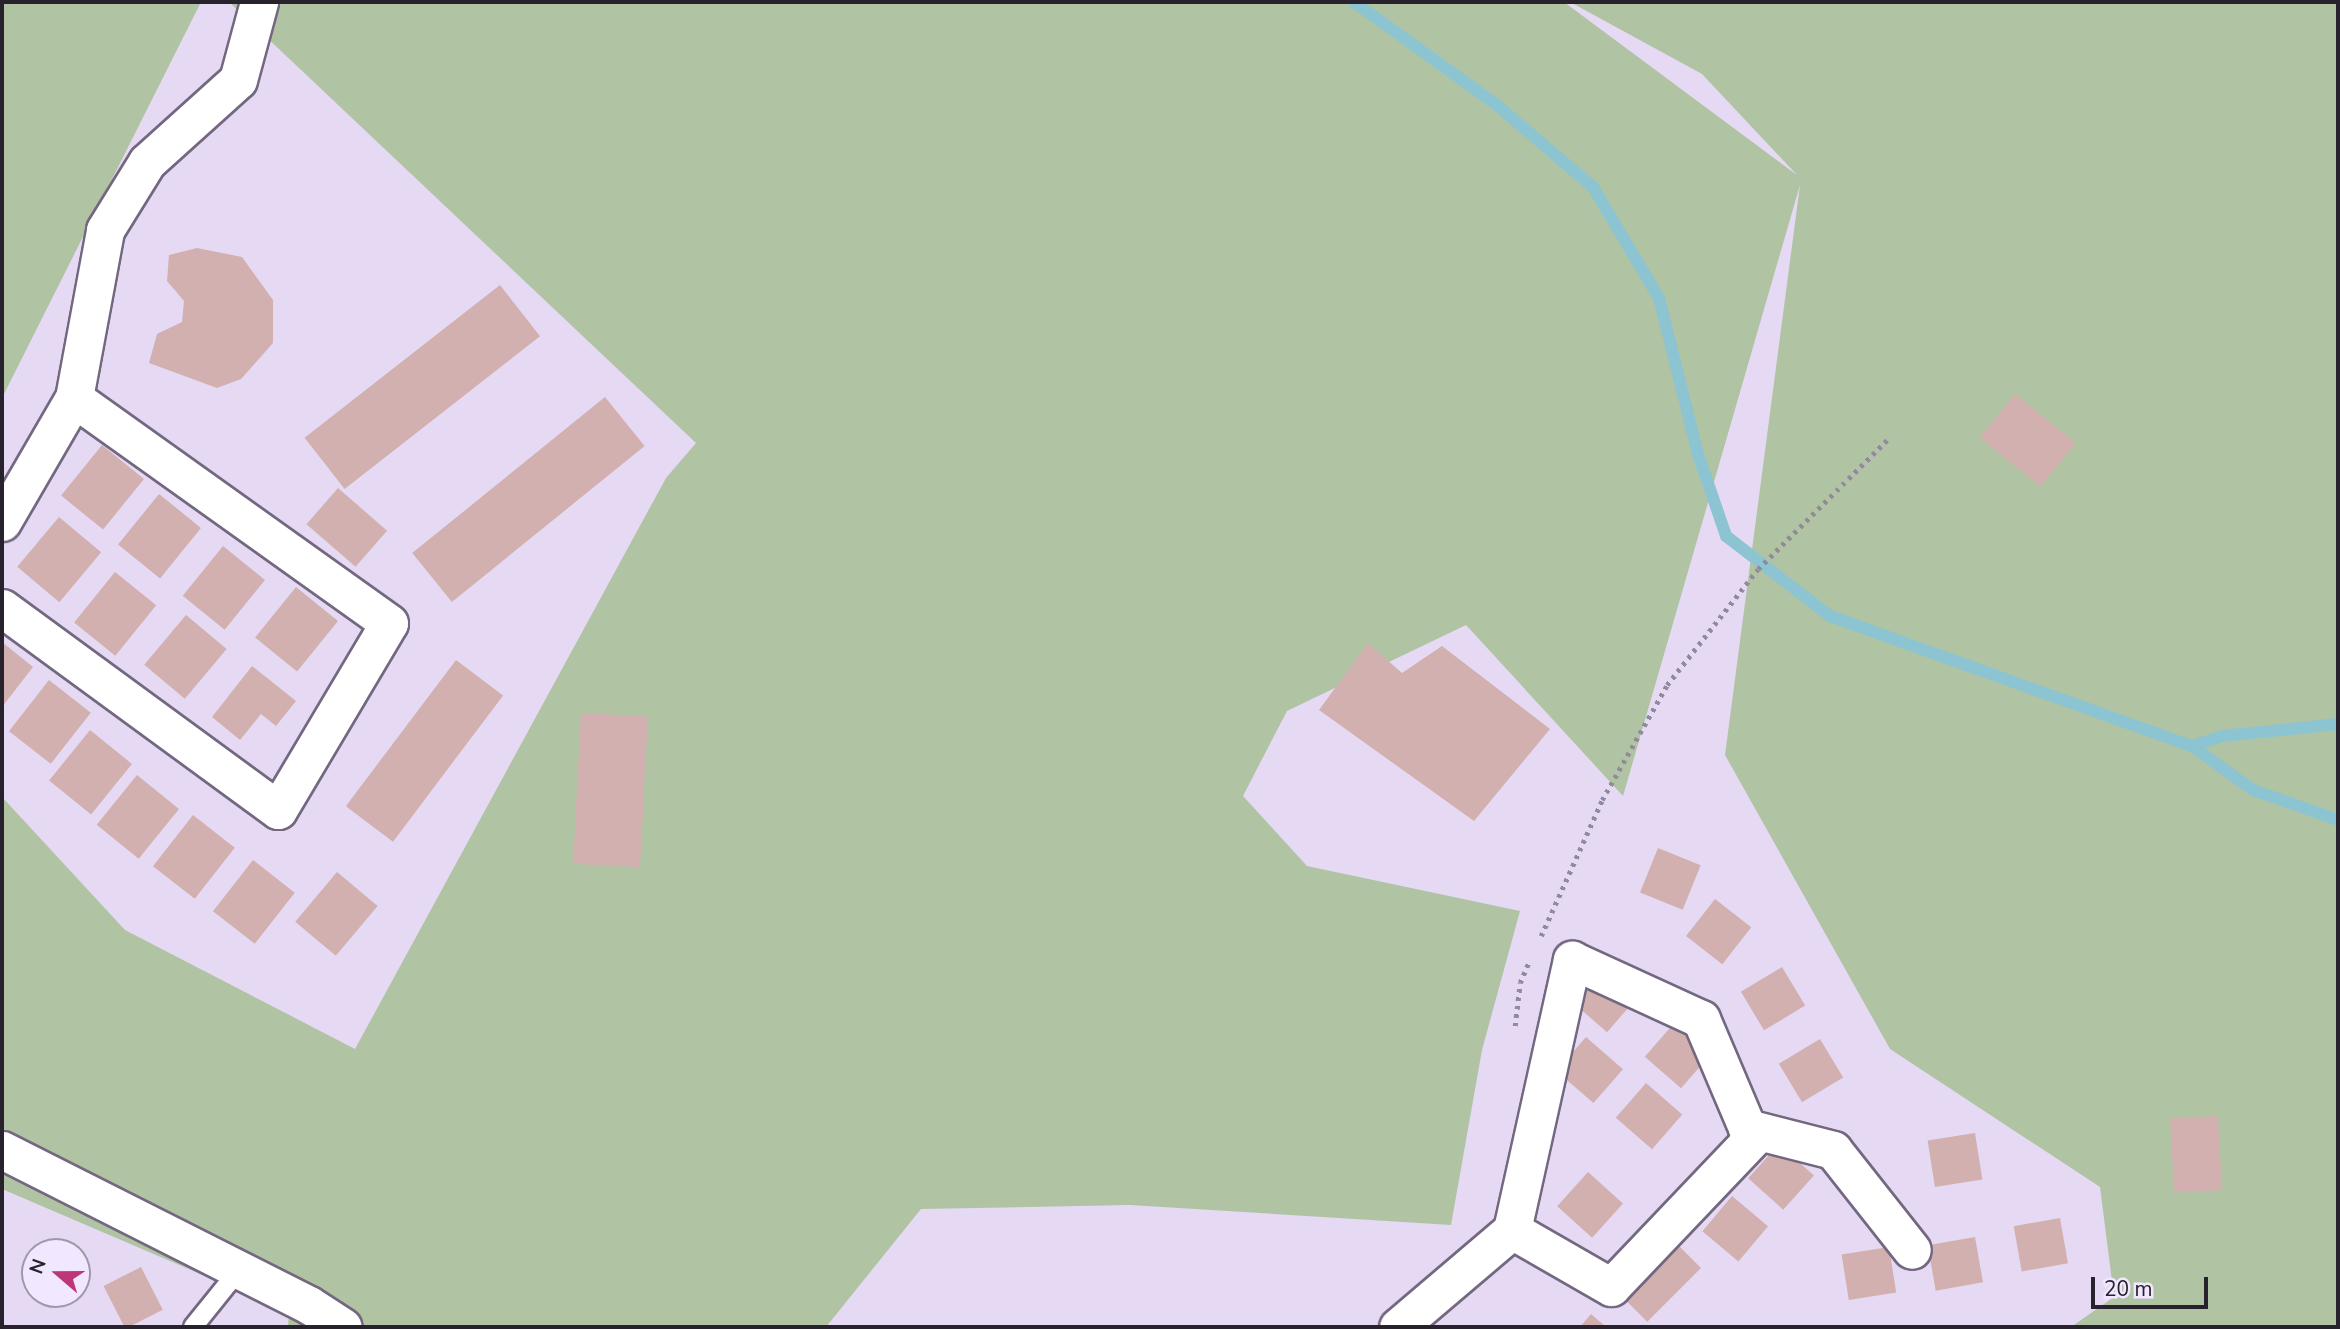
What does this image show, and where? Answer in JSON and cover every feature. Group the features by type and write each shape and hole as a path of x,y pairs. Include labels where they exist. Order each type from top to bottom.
{"street":[{"path":"2,522 74,398 105,230 147,162 238,80 260,2"},
{"path":"2,608 278,810 389,623 74,398"},
{"path":"1398,1327 1512,1230 1572,960 1701,1019 1752,1139 1611,1287 1512,1230"},
{"path":"1748,1128 1833,1150 1912,1250"},
{"path":"2,1150 239,1270 342,1327"}],"lane":[{"path":"193,1327 239,1270"}],"path":[{"path":"1514,1035 1520,983 1602,800 1667,685 1758,569 1890,437"}],"green space":[{"path":"2,2 201,2 2,398"},
{"path":"229,2 1564,2 1797,175 1702,74 1570,2 2338,2 2338,1327 2071,1327 2114,1297 2100,1187 1890,1049 1725,755 1800,185 1623,796 1466,625 1287,711 1243,796 1307,866 1520,911 1482,1050 1451,1225 1130,1205 921,1209 826,1327 288,1327 289,1312 2,1189 2,797 125,930 355,1049 666,478 696,443"}],"building":[{"path":"197,248 242,257 273,300 273,343 241,379 217,388 149,363 157,334 182,322 184,301 167,281 169,255"},
{"path":"500,285 540,336 345,489 305,438"},
{"path":"2015,394 2076,443 2040,487 1980,438"},
{"path":"605,397 645,446 452,602 412,553"},
{"path":"102,445 144,479 103,529 61,496"},
{"path":"338,488 387,531 356,567 307,524"},
{"path":"159,494 201,528 160,578 118,545"},
{"path":"59,517 101,552 59,602 17,567"},
{"path":"223,546 265,580 225,630 183,596"},
{"path":"115,572 156,605 115,656 74,623"},
{"path":"296,587 338,621 297,671 255,638"},
{"path":"186,615 227,649 185,699 144,665"},
{"path":"2,642 33,667 2,707"},
{"path":"1368,643 1402,673 1442,646 1550,729 1474,821 1319,710"},
{"path":"456,660 503,696 393,842 346,806"},
{"path":"252,666 296,701 276,726 261,714 240,740 212,717"},
{"path":"49,680 91,713 51,764 9,731"},
{"path":"581,713 648,717 640,867 573,864"},
{"path":"90,730 132,764 91,814 49,781"},
{"path":"137,775 179,809 139,859 97,825"},
{"path":"193,815 235,848 195,899 153,866"},
{"path":"1658,848 1701,865 1683,910 1640,893"},
{"path":"253,860 295,893 255,944 213,911"},
{"path":"337,872 378,906 336,956 295,922"},
{"path":"1715,899 1751,927 1722,964 1686,936"},
{"path":"1601,966 1637,997 1607,1032 1571,1001"},
{"path":"1782,967 1805,1006 1764,1030 1741,992"},
{"path":"1675,1022 1711,1053 1681,1088 1645,1057"},
{"path":"1586,1037 1623,1069 1593,1103 1556,1071"},
{"path":"1820,1039 1843,1078 1802,1102 1779,1064"},
{"path":"1646,1083 1682,1114 1652,1149 1616,1118"},
{"path":"2218,1116 2222,1190 2174,1192 2170,1119"},
{"path":"1975,1133 1982,1179 1935,1187 1928,1141"},
{"path":"1779,1144 1814,1175 1783,1210 1748,1178"},
{"path":"1588,1172 1623,1203 1592,1238 1557,1206"},
{"path":"1732,1196 1768,1226 1738,1261 1702,1231"},
{"path":"2060,1218 2068,1263 2022,1271 2014,1226"},
{"path":"1975,1237 1983,1282 1936,1291 1928,1245"},
{"path":"1672,1239 1701,1268 1647,1322 1618,1293"},
{"path":"1889,1247 1896,1292 1849,1300 1842,1255"},
{"path":"141,1267 163,1310 124,1327 104,1286"},
{"path":"1591,1314 1606,1327 1580,1327"}],"waterway":[{"path":"1354,2 1498,106 1593,187 1659,298 1698,454 1726,536 1830,616 2192,746 2253,790 2338,820"},
{"path":"2192,746 2222,736 2338,724"}]}
